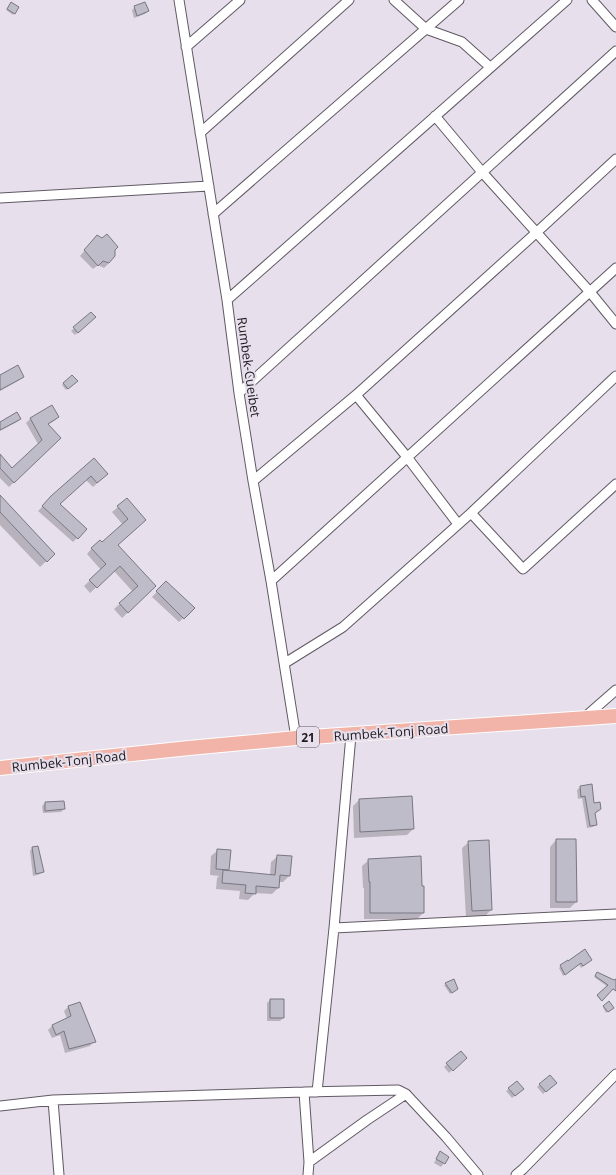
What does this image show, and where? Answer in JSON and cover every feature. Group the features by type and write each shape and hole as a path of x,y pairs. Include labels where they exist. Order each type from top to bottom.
{"main road":[{"name":"Rumbek-Tonj Road","path":"0,768 296,738 616,716"}],"street":[{"name":"Rumbek-Cueibet","path":"179,0 227,300 239,393 285,663 296,738"},
{"path":"186,47 240,0"},
{"path":"200,133 349,0"},
{"path":"394,0 426,29 462,42 490,67"},
{"path":"213,214 459,0"},
{"path":"227,300 567,0"},
{"path":"592,0 616,27"},
{"path":"239,393 616,51"},
{"path":"435,116 482,172 590,292 616,324"},
{"path":"253,481 356,395 616,159"},
{"path":"0,198 209,186"},
{"path":"271,581 616,268"},
{"path":"285,663 343,627 471,513 616,376"},
{"path":"356,395 407,457 458,524"},
{"path":"471,513 523,569 616,484"},
{"path":"584,718 616,690"},
{"path":"317,1092 334,928 351,735"},
{"path":"334,928 616,914"},
{"path":"516,1175 615,1077"},
{"path":"0,1106 53,1100 398,1090 406,1094 446,1137 478,1175"},
{"path":"304,1092 309,1162 308,1175"},
{"path":"309,1162 406,1094"},
{"path":"53,1100 59,1175"}],"building":[{"path":"11,2 19,7 15,14 7,9"},
{"path":"145,2 149,11 137,16 134,6"},
{"path":"107,234 118,247 115,250 115,256 109,263 103,261 98,266 84,250 97,235 102,238"},
{"path":"91,312 96,317 78,333 73,327"},
{"path":"18,365 24,377 0,390 0,375"},
{"path":"72,375 78,381 68,389 63,383"},
{"path":"52,405 59,417 48,424 61,438 14,483 0,468 0,454 12,468 42,440 30,418"},
{"path":"17,412 21,419 0,430 0,422"},
{"path":"94,458 108,474 97,483 91,476 60,504 87,529 78,539 42,506 51,496"},
{"path":"0,495 55,554 47,562 0,512"},
{"path":"127,498 146,520 118,545 156,586 128,613 119,603 138,586 120,566 97,588 89,580 106,564 91,548 100,540 102,542 128,519 117,506"},
{"path":"166,581 195,608 184,619 156,591"},
{"path":"592,784 594,803 600,802 601,809 595,813 597,825 590,826 585,796 581,797 580,786"},
{"path":"412,796 414,829 360,832 359,799"},
{"path":"64,801 65,809 45,811 45,802"},
{"path":"556,839 576,839 577,902 556,902"},
{"path":"489,840 492,910 472,911 468,841"},
{"path":"38,846 44,872 36,874 32,847"},
{"path":"217,849 231,850 229,870 216,869"},
{"path":"277,855 292,856 290,876 280,875 279,888 256,886 256,894 245,893 246,885 222,883 223,870 275,875"},
{"path":"421,856 422,886 424,886 424,913 370,913 368,859"},
{"path":"585,949 592,960 583,966 581,963 565,975 560,965"},
{"path":"597,972 614,980 616,979 616,991 613,989 602,1001 597,995 608,985 595,976"},
{"path":"454,979 458,989 452,993 445,983"},
{"path":"270,999 284,999 284,1018 270,1018"},
{"path":"609,1001 614,1008 608,1012 603,1006"},
{"path":"80,1002 96,1042 69,1049 64,1031 56,1035 52,1025 71,1016 68,1006"},
{"path":"461,1051 467,1058 453,1071 446,1063"},
{"path":"550,1075 557,1083 546,1092 539,1084"},
{"path":"517,1081 524,1089 515,1096 508,1088"},
{"path":"440,1151 449,1157 445,1164 436,1159"}]}
